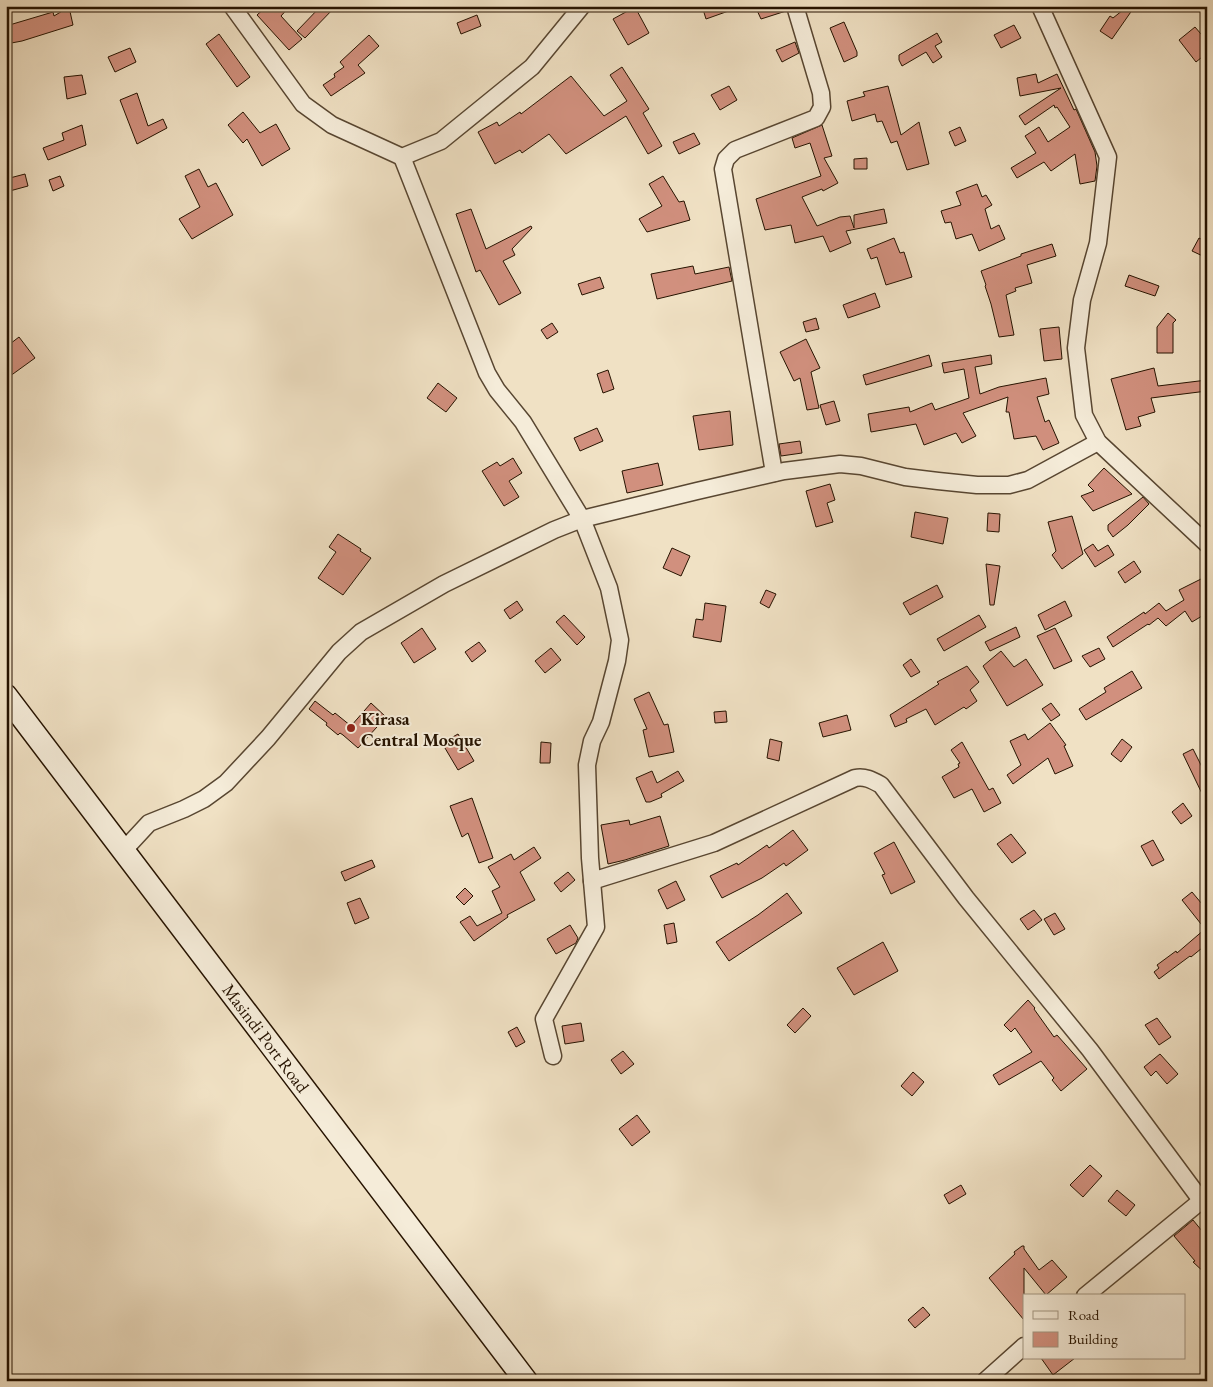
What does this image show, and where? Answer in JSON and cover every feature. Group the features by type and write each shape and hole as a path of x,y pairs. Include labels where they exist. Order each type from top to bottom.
{"main road":[{"name":"Masindi Port Road","path":"6,696 526,1381"}],"street":[{"path":"232,6 303,104 332,125 402,157 487,373 497,390 523,422 582,519 609,588 620,640 618,661 601,722 592,741 587,765 590,858 596,927 544,1019 553,1056"},
{"path":"402,157 441,141 532,67 582,6"},
{"path":"774,473 723,169 726,159 735,150 816,118 822,108 821,93 795,6"},
{"path":"1040,6 1108,156 1098,243 1082,300 1076,348 1084,415 1098,442 1207,544"},
{"path":"124,850 149,823 204,799 226,783 268,738 339,652 361,632 444,584 526,543 582,519 774,473 840,464 861,466 905,477 977,485 1010,485 1028,480 1098,442"},
{"path":"592,881 714,844 855,778 872,779 881,785 966,898 1090,1050 1204,1198 1088,1294"},
{"path":"984,1381 1023,1347"}],"building":[{"path":"267,6 290,6 281,16 302,39 289,50 257,15"},
{"path":"321,6 336,6 305,38 297,31"},
{"path":"702,6 737,6 737,8 706,19"},
{"path":"755,6 785,6 786,11 761,19"},
{"path":"1128,6 1135,6 1112,39 1100,31 1110,16 1113,18"},
{"path":"69,7 73,25 6,44 6,26 53,12 54,16"},
{"path":"635,7 649,33 628,45 613,19"},
{"path":"477,15 481,26 461,34 457,23"},
{"path":"844,22 857,56 844,62 830,28"},
{"path":"1014,25 1021,38 1001,48 994,35"},
{"path":"1195,27 1207,41 1207,53 1196,62 1179,40"},
{"path":"937,33 942,42 935,46 942,57 933,63 926,52 902,66 899,55"},
{"path":"219,34 250,77 237,87 206,44"},
{"path":"369,35 379,46 358,65 365,73 331,96 323,85 335,77 334,74 344,67 340,62"},
{"path":"795,42 799,53 782,62 776,50"},
{"path":"130,48 136,62 115,72 108,57"},
{"path":"622,67 649,109 643,113 662,146 648,154 626,116 566,154 549,134 522,153 520,150 495,164 478,132 497,122 499,126 520,112 521,114 571,76 604,116 627,101 610,75"},
{"path":"1036,74 1038,83 1057,74 1074,110 1076,109 1095,152 1097,166 1095,181 1080,184 1075,154 1051,171 1044,162 1017,178 1011,168 1036,153 1025,136 1039,127 1048,142 1070,127 1054,105 1025,125 1019,116 1061,88 1020,96 1017,78"},
{"path":"82,75 86,94 67,99 64,77"},
{"path":"729,86 737,100 720,110 711,95"},
{"path":"888,86 901,135 919,122 929,164 907,170 897,141 891,143 882,121 877,122 875,114 852,121 847,101 865,96 863,92"},
{"path":"137,93 148,126 163,119 167,128 137,144 120,100"},
{"path":"243,112 260,133 276,124 290,149 262,166 247,139 243,143 228,125"},
{"path":"82,125 86,145 48,160 43,148 64,140 62,133"},
{"path":"822,125 832,156 824,158 838,183 823,191 822,189 802,197 817,226 840,217 850,216 854,228 854,215 884,209 887,223 846,231 851,243 830,252 823,236 795,243 791,225 765,230 756,199 821,176 810,143 795,148 792,138"},
{"path":"960,127 966,141 955,146 949,132"},
{"path":"694,133 700,144 679,154 673,142"},
{"path":"867,158 867,169 854,169 854,159"},
{"path":"199,169 208,187 216,183 233,215 192,239 179,219 200,207 185,176"},
{"path":"25,174 28,186 6,192 6,179"},
{"path":"60,176 64,186 53,191 49,180"},
{"path":"663,176 679,202 684,201 690,220 647,232 639,219 662,206 649,184"},
{"path":"977,184 982,197 986,195 992,205 985,209 991,229 999,225 1005,239 979,251 972,234 956,239 951,222 945,223 941,211 961,205 956,192"},
{"path":"471,209 486,249 531,226 532,228 512,249 515,255 503,261 521,293 499,305 480,270 476,272 456,214"},
{"path":"894,238 900,253 904,252 912,277 886,285 877,257 871,259 867,249"},
{"path":"1199,238 1207,242 1207,258 1192,251"},
{"path":"1052,244 1056,256 1027,265 1032,283 1015,288 1016,291 1006,295 1014,335 999,337 981,271 1021,256 1021,254"},
{"path":"693,266 695,274 729,267 732,281 657,299 651,274"},
{"path":"1129,275 1159,286 1155,296 1125,286"},
{"path":"600,277 604,288 582,295 578,284"},
{"path":"875,293 880,307 848,318 843,305"},
{"path":"1168,313 1176,320 1173,323 1173,353 1157,353 1157,327"},
{"path":"816,318 819,329 806,332 803,322"},
{"path":"552,323 558,332 547,339 541,330"},
{"path":"1059,327 1062,359 1044,361 1040,329"},
{"path":"19,337 35,358 6,379 6,347"},
{"path":"806,339 820,368 811,372 819,408 807,410 800,378 794,381 780,352"},
{"path":"929,355 932,366 866,385 863,375"},
{"path":"991,355 992,364 975,367 980,394 999,387 1046,378 1049,394 1037,397 1045,422 1049,420 1059,443 1043,450 1036,436 1014,439 1009,412 1006,412 1008,397 963,413 976,436 962,443 956,433 924,445 916,424 871,432 868,414 909,407 910,412 932,403 935,410 969,398 964,369 944,373 942,363"},
{"path":"1154,368 1158,386 1207,380 1207,391 1151,398 1155,412 1138,417 1141,426 1126,430 1111,379"},
{"path":"608,370 614,389 603,393 597,374"},
{"path":"438,383 457,398 446,412 427,398"},
{"path":"834,401 840,421 826,425 820,405"},
{"path":"730,411 733,445 699,450 693,416"},
{"path":"597,428 603,441 580,451 574,438"},
{"path":"800,441 802,453 781,456 779,444"},
{"path":"513,458 522,473 509,481 519,497 504,506 482,471 497,462 500,466"},
{"path":"658,463 663,485 627,493 622,471"},
{"path":"1104,468 1132,494 1093,511 1081,496 1094,491 1088,485"},
{"path":"830,484 835,500 827,503 833,522 816,527 806,491"},
{"path":"1143,497 1149,504 1113,537 1108,530 1108,525"},
{"path":"915,512 948,518 943,544 911,537"},
{"path":"988,513 1000,514 999,532 987,531"},
{"path":"1072,516 1083,554 1062,569 1052,555 1056,551 1048,522"},
{"path":"338,534 371,558 343,595 318,578 336,552 329,547"},
{"path":"1093,544 1098,551 1108,545 1114,555 1095,567 1084,550"},
{"path":"672,548 690,556 681,576 663,568"},
{"path":"1134,561 1141,572 1125,583 1118,572"},
{"path":"986,564 1000,566 994,605 990,605"},
{"path":"1207,576 1207,613 1192,622 1185,611 1166,626 1158,618 1113,647 1107,637 1144,612 1145,614 1159,603 1166,611 1184,600 1179,590"},
{"path":"937,585 943,597 910,615 903,603"},
{"path":"766,590 776,594 769,608 760,603"},
{"path":"517,601 523,610 510,619 504,610"},
{"path":"1065,601 1072,616 1045,630 1038,615"},
{"path":"705,603 726,606 721,642 693,637 696,619 703,620"},
{"path":"564,615 585,637 577,645 556,622"},
{"path":"979,615 986,627 944,651 937,639"},
{"path":"1016,627 1020,637 990,651 985,642"},
{"path":"422,628 436,649 414,663 401,643"},
{"path":"1055,628 1072,661 1054,669 1037,636"},
{"path":"479,642 486,651 472,662 465,652"},
{"path":"551,648 561,660 545,673 535,661"},
{"path":"1099,648 1105,659 1090,667 1082,656"},
{"path":"1001,651 1014,667 1026,659 1043,685 1007,706 983,666"},
{"path":"911,659 920,672 911,677 903,665"},
{"path":"967,666 979,682 970,690 977,701 935,725 926,709 906,719 907,722 895,727 890,715 939,684 937,682"},
{"path":"1132,671 1142,688 1086,720 1079,709 1106,692 1104,688"},
{"path":"649,692 664,725 668,724 674,752 649,757 643,730 647,729 634,699"},
{"path":"315,701 333,715 335,713 351,726 371,703 386,717 358,748 340,733 338,735 326,725 327,723 309,709"},
{"path":"1051,703 1060,715 1051,721 1042,709"},
{"path":"726,711 727,722 715,723 714,712"},
{"path":"847,715 851,730 823,737 819,723"},
{"path":"1050,723 1066,745 1064,746 1073,766 1055,774 1048,758 1013,784 1007,775 1021,765 1010,741 1025,734 1028,740"},
{"path":"458,734 474,761 458,770 442,743"},
{"path":"770,739 782,742 779,761 767,758"},
{"path":"1122,739 1132,747 1121,762 1111,754"},
{"path":"541,742 551,743 550,763 540,763"},
{"path":"962,742 989,790 993,788 1001,803 984,812 972,789 954,798 942,777 959,767 958,764 960,763 951,750"},
{"path":"1193,749 1207,777 1207,804 1183,754"},
{"path":"652,771 657,783 678,771 684,781 661,794 662,797 646,802 636,778"},
{"path":"472,798 493,858 479,863 468,833 462,837 450,806"},
{"path":"1183,803 1192,816 1181,824 1172,812"},
{"path":"660,816 669,846 608,864 601,825 629,820 630,825"},
{"path":"793,830 808,850 786,866 784,863 762,878 722,898 710,876 737,863 738,865 767,845 769,848"},
{"path":"1011,834 1026,853 1012,863 997,844"},
{"path":"1153,840 1164,860 1152,866 1141,846"},
{"path":"894,842 915,882 891,894 882,875 885,874 874,853"},
{"path":"534,847 541,858 520,872 535,900 507,915 508,917 474,941 460,922 470,916 477,926 502,913 492,891 500,887 488,867 511,854 514,860"},
{"path":"372,860 375,867 345,881 341,872"},
{"path":"568,872 575,880 561,892 554,883"},
{"path":"676,881 685,900 667,909 658,890"},
{"path":"465,888 473,896 464,905 456,897"},
{"path":"1192,892 1207,910 1207,944 1159,979 1154,972 1159,968 1157,965 1176,951 1177,953 1205,929 1182,900"},
{"path":"787,893 802,913 729,961 716,942 758,915"},
{"path":"360,898 369,918 355,924 347,903"},
{"path":"1034,910 1042,920 1028,930 1020,919"},
{"path":"1055,913 1065,929 1054,935 1044,919"},
{"path":"674,923 677,942 667,944 664,925"},
{"path":"570,925 578,938 576,943 556,954 547,939"},
{"path":"883,942 898,971 854,995 837,968"},
{"path":"1028,1000 1054,1037 1057,1035 1087,1069 1061,1091 1041,1061 999,1085 993,1075 1032,1052 1015,1028 1011,1032 1004,1025"},
{"path":"803,1008 811,1016 795,1033 787,1025"},
{"path":"1157,1018 1171,1037 1159,1045 1145,1025"},
{"path":"581,1023 584,1041 565,1044 562,1026"},
{"path":"517,1027 525,1042 516,1047 508,1032"},
{"path":"623,1051 634,1064 621,1074 611,1060"},
{"path":"1160,1054 1178,1074 1167,1084 1156,1071 1151,1076 1144,1067"},
{"path":"913,1072 924,1082 912,1096 901,1086"},
{"path":"637,1115 650,1132 632,1146 619,1129"},
{"path":"1090,1165 1102,1176 1083,1197 1070,1185"},
{"path":"961,1185 966,1194 949,1204 944,1195"},
{"path":"1117,1190 1135,1205 1126,1216 1108,1201"},
{"path":"1193,1220 1207,1237 1207,1275 1193,1262 1195,1261 1174,1236"},
{"path":"1024,1246 1024,1249 1039,1270 1052,1260 1067,1277 1045,1294 1024,1268 1023,1319 989,1278 1015,1254 1014,1252"},
{"path":"923,1307 930,1315 915,1328 908,1320"},
{"path":"1042,1360 1072,1360 1053,1375"}],"place":[{"name":"Kirasa Central Mosque","path":"351,728"}]}
